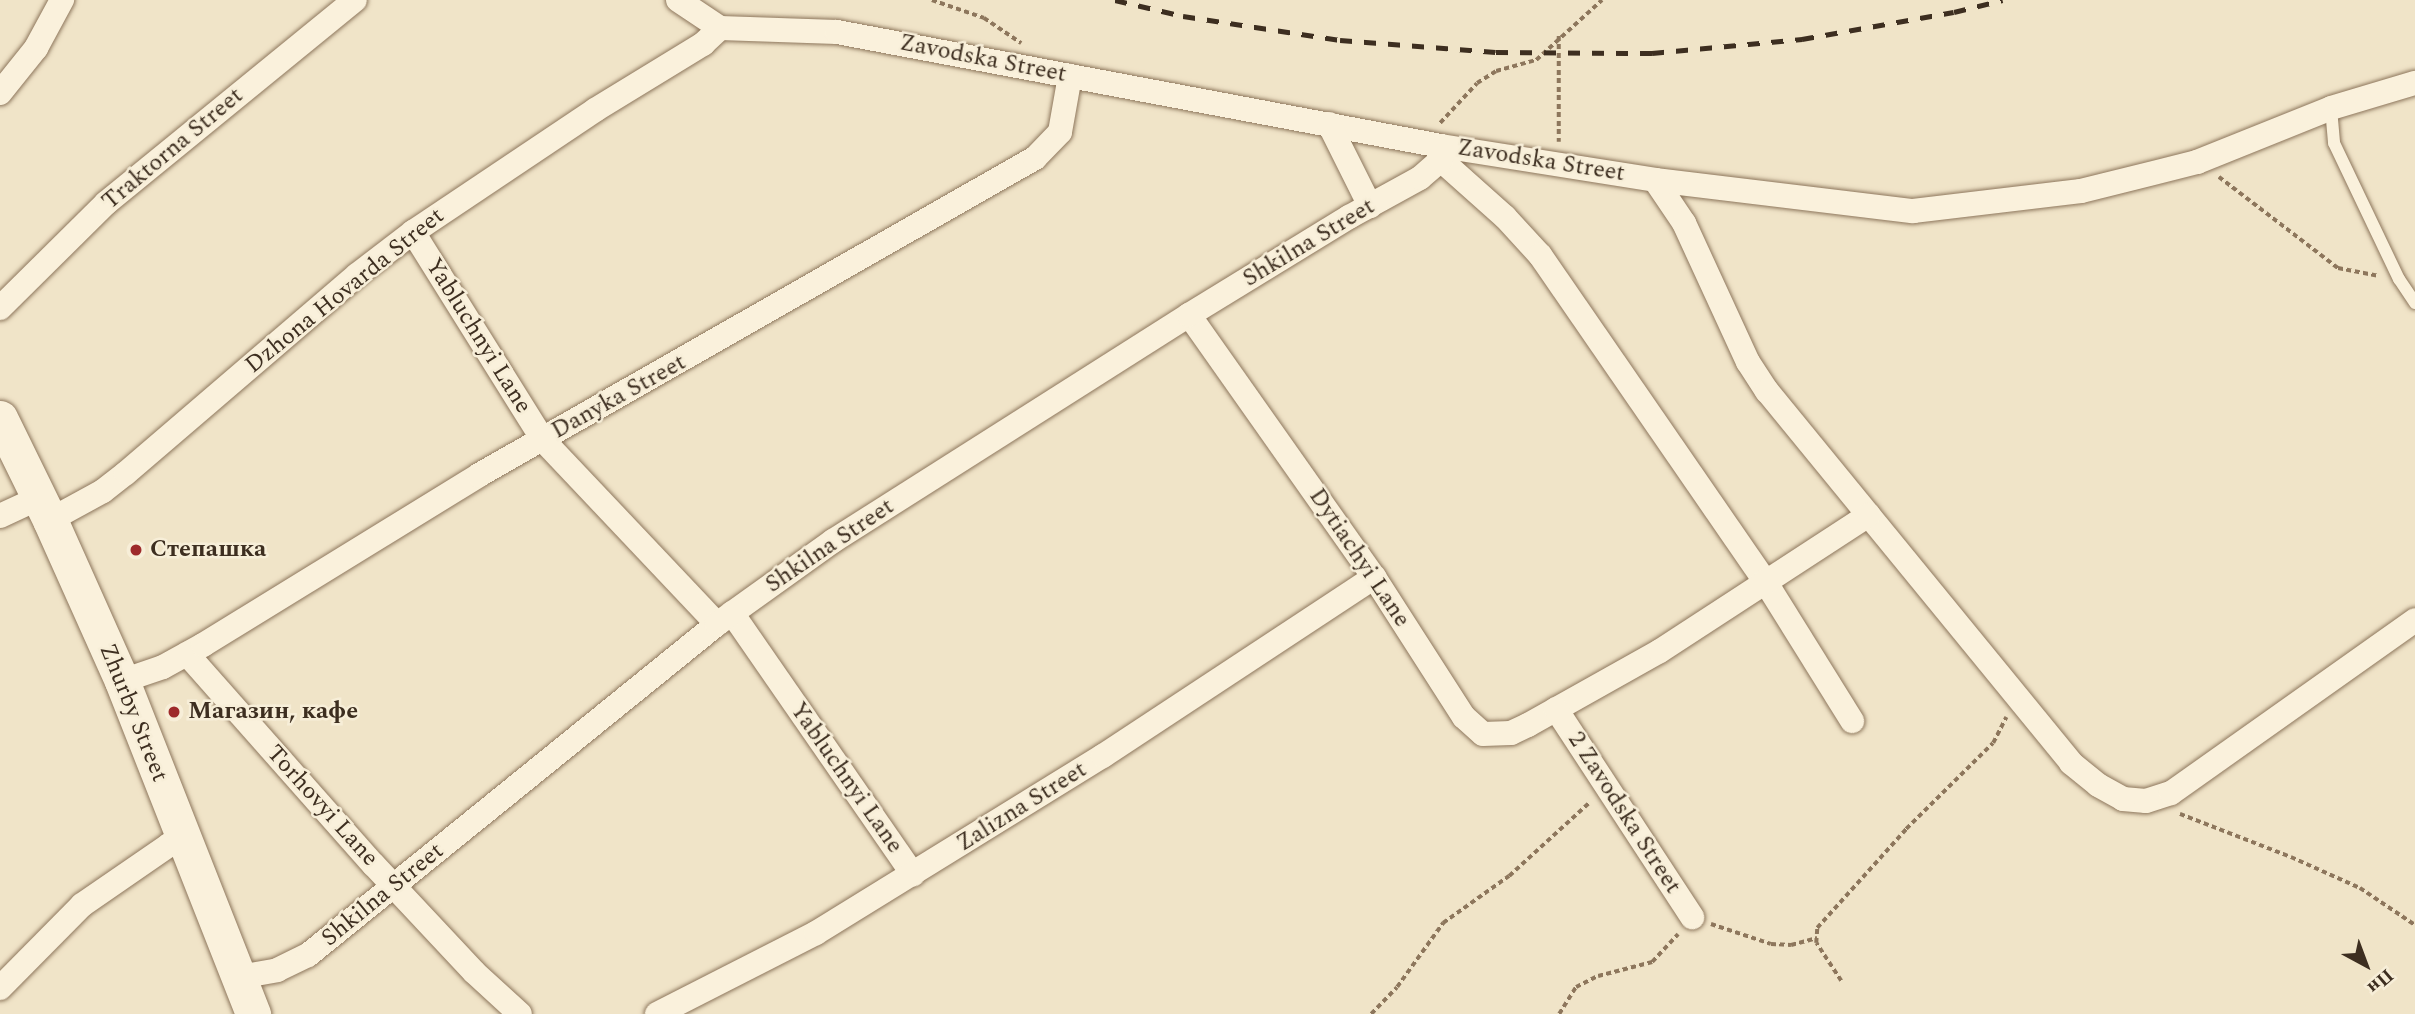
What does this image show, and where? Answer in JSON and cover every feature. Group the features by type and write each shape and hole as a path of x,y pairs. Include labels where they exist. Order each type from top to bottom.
{"street":[{"path":"0,93 36,48 62,0"},
{"name":"Traktorna Street","path":"0,308 106,203 355,0"},
{"path":"678,0 720,28"},
{"name":"Zavodska Street","path":"720,28 836,32 1329,124 1435,149 1559,163 1655,180 1684,223 1748,362 1760,381 2071,763 2123,799 2147,801"},
{"name":"Dzhona Hovarda Street","path":"0,516 45,509 103,491 357,275 413,232 596,110 703,44 720,28"},
{"name":"Danyka Street","path":"122,681 163,667 187,654 479,475 1035,158 1060,132 1070,76"},
{"path":"1655,180 1913,211 2081,191 2197,162 2331,108 2415,83"},
{"path":"1329,124 1370,206"},
{"path":"1435,149 1540,255 1765,581 1852,721"},
{"name":"Shkilna Street","path":"239,978 295,964 725,619 833,541 1189,315 1420,178 1435,149"},
{"name":"Yabluchnyi Lane","path":"413,232 543,440 725,619 913,874"},
{"name":"Dytiachyi Lane","path":"1189,315 1374,577 1472,726 1483,734 1504,734 1556,709"},
{"name":"Zhurby Street","path":"0,418 45,509 122,681 253,1014"},
{"path":"1556,709 1660,652 1869,515"},
{"name":"Zalizna Street","path":"657,1014 816,933 913,874 1104,756 1374,577"},
{"path":"2147,801 2171,793 2202,773 2415,620"},
{"name":"Torhovyi Lane","path":"187,654 394,886 474,972 520,1014"},
{"name":"2 Zavodska Street","path":"1556,709 1692,917"},
{"path":"0,988 82,905 169,845 184,839"}],"lane":[{"path":"2331,108 2334,144 2399,279 2415,303"}],"path":[{"path":"932,0 984,18 1027,47"},
{"path":"1435,149 1477,83 1496,71 1536,60 1559,36 1602,0"},
{"path":"1559,36 1559,163"},
{"path":"2197,162 2266,210 2338,268 2399,279"},
{"path":"1841,981 1816,943 1817,928 1906,829 1993,743 2017,696"},
{"path":"1371,1014 1397,987 1443,923 1509,876 1573,821 1606,785"},
{"path":"2147,801 2291,857 2360,888 2415,925"},
{"path":"1559,1014 1576,988 1598,976 1652,961 1692,917 1772,944 1791,945 1817,938"}],"railway":[{"path":"1115,0 1183,16 1340,40 1496,52 1652,53 1802,39 1954,12 2003,0"}],"place":[{"name":"Степашка","path":"136,550"},
{"name":"Магазин, кафе","path":"174,712"}]}
